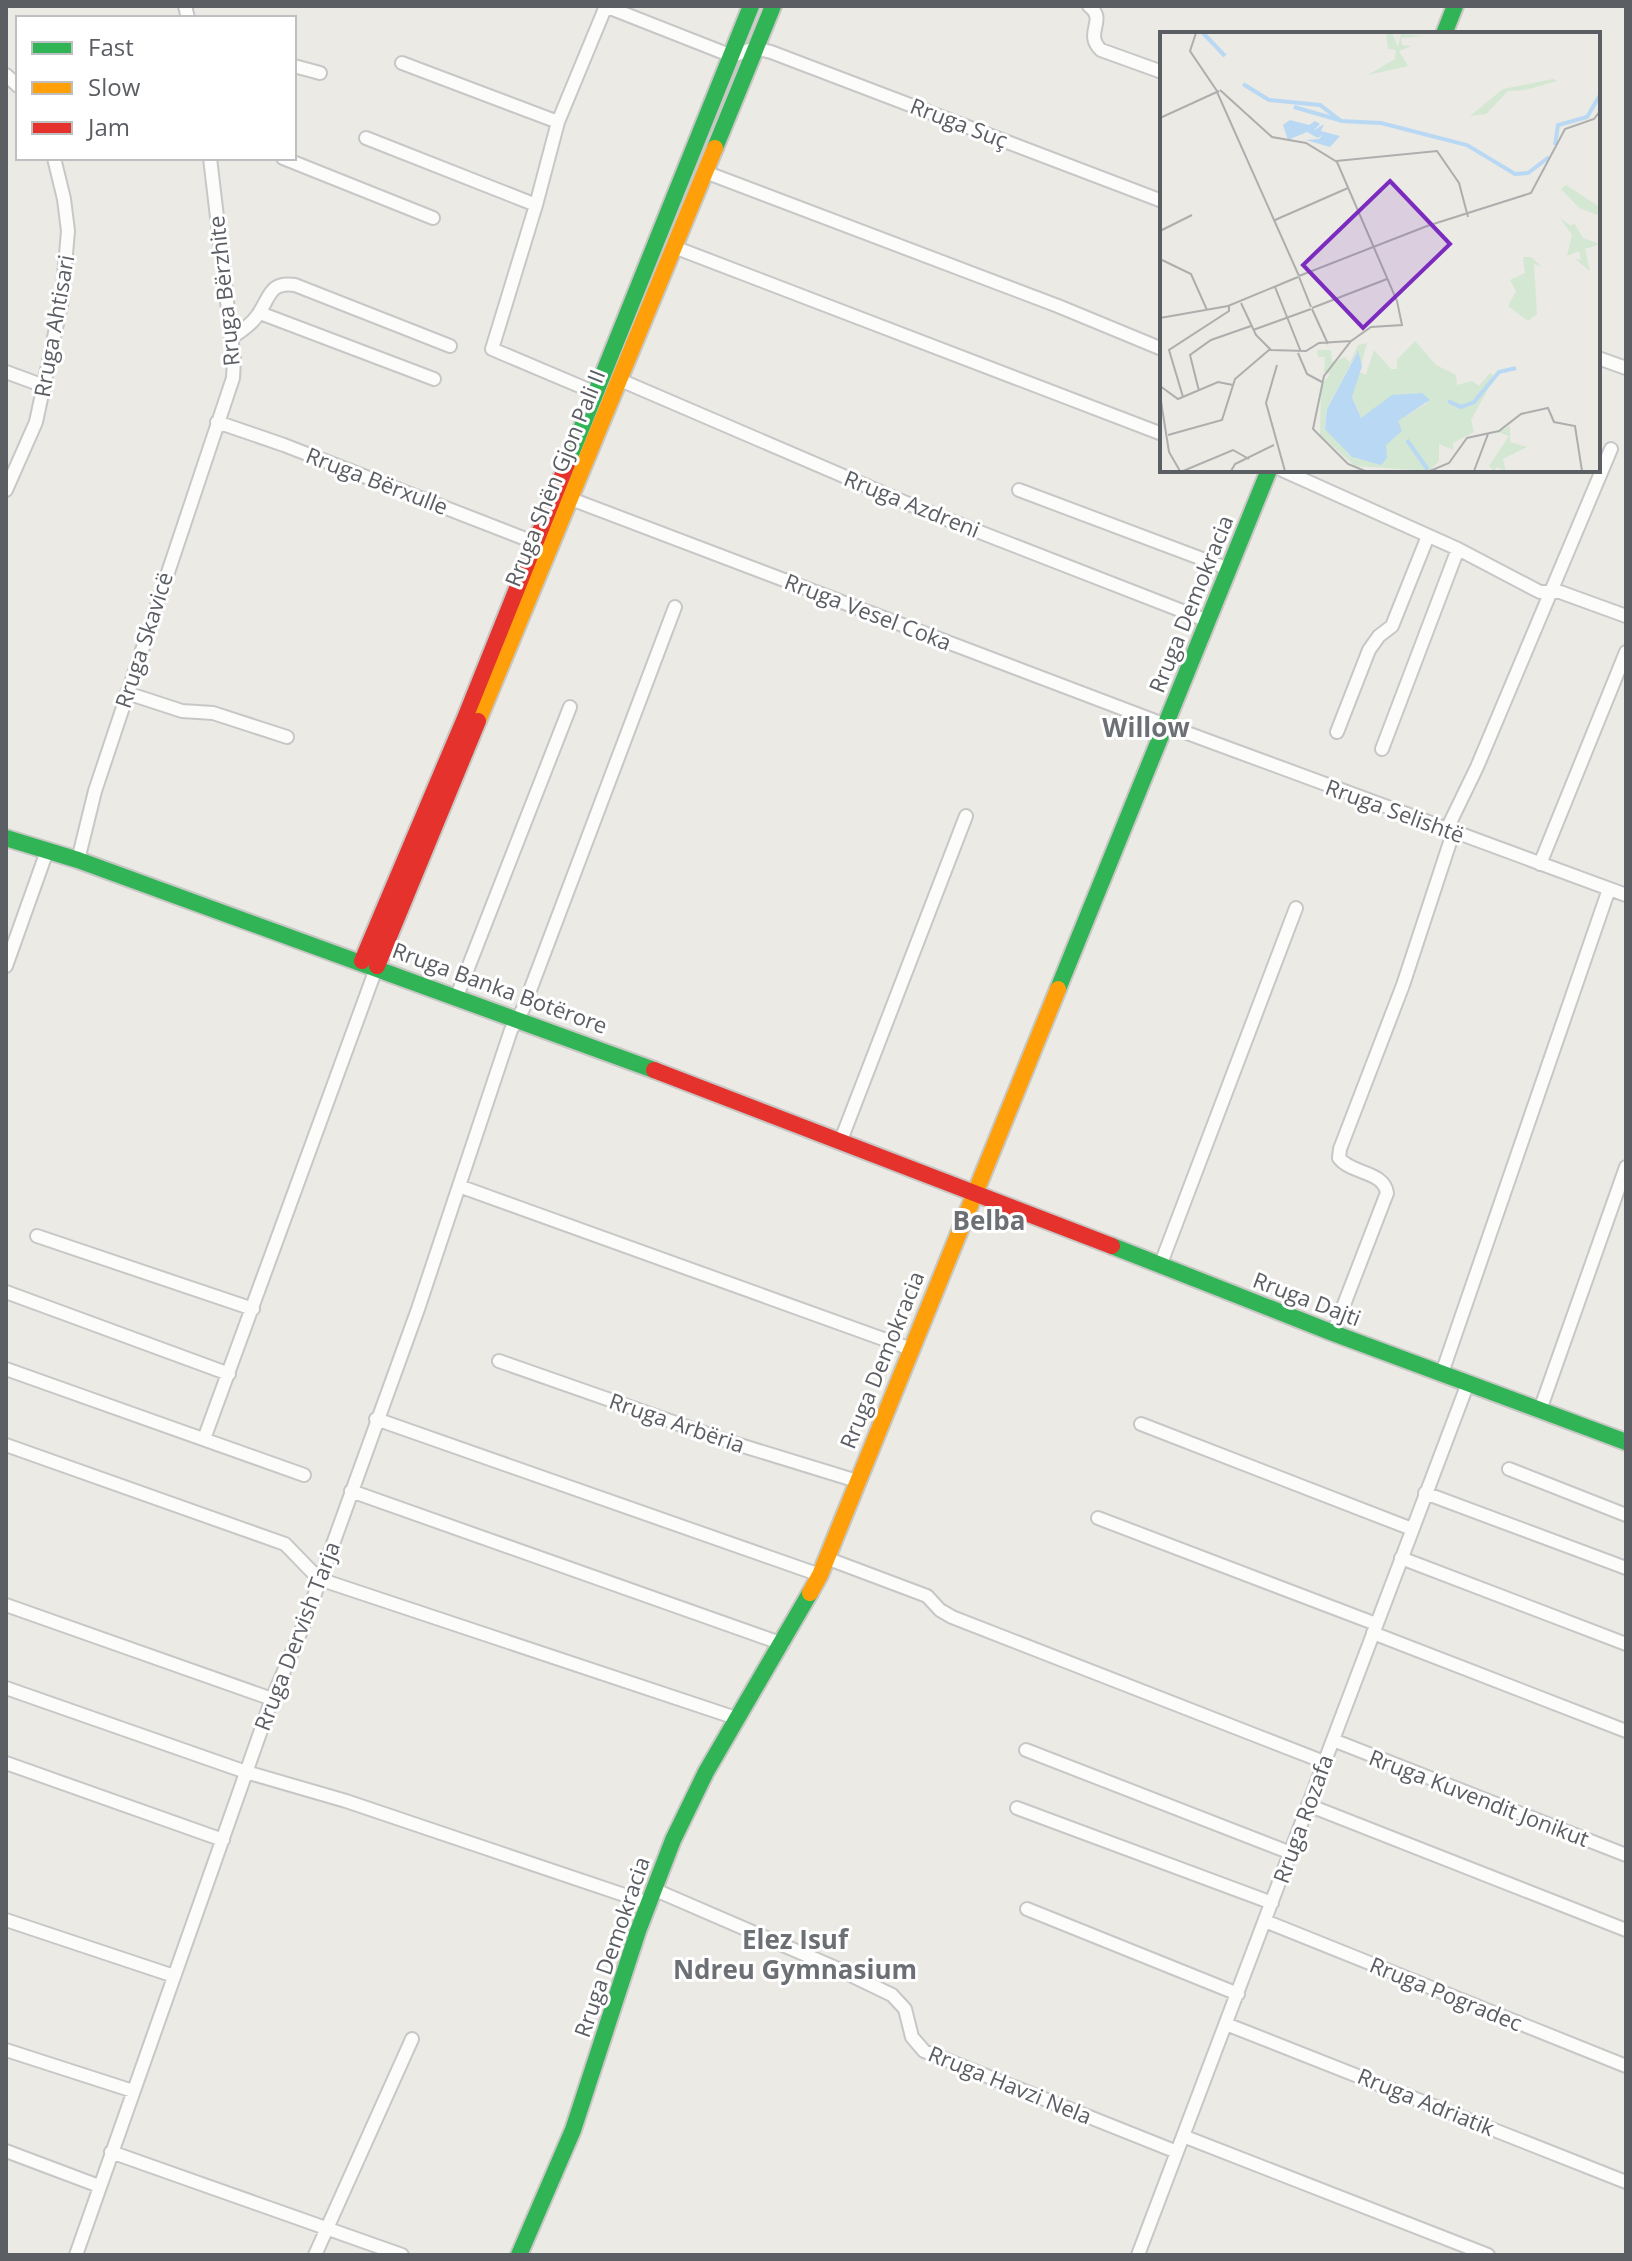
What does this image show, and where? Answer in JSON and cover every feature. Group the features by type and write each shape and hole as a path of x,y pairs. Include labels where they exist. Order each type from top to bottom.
{"street":[{"path":"596,393 492,349 558,122 605,6 732,56 755,48"},
{"name":"Rruga Shën Gjon Pali II","path":"370,964 751,6"},
{"name":"Rruga Shën Gjon Pali II","path":"370,964 571,499 773,6"},
{"path":"1089,6 1095,10 1097,20 1092,36 1094,44 1101,50 1160,71"},
{"path":"1445,32 1455,6"},
{"name":"Rruga Suç","path":"755,48 954,120 1160,200"},
{"path":"402,63 558,122"},
{"path":"296,67 320,73"},
{"path":"366,138 536,205"},
{"name":"Rruga Ahtisari","path":"6,490 36,422 68,260 64,199 54,160"},
{"name":"Rruga Bërzhite","path":"210,160 233,378 217,422"},
{"path":"288,160 433,218"},
{"path":"705,172 1160,348"},
{"path":"674,247 1160,433"},
{"path":"231,338 260,313 275,287 284,284 295,285 450,346"},
{"path":"260,313 434,379"},
{"path":"1600,359 1626,368"},
{"path":"6,372 44,386"},
{"name":"Rruga Azdreni","path":"620,380 918,508 1208,621"},
{"name":"Rruga Bërxulle","path":"217,422 536,543"},
{"name":"Rruga Skavicë","path":"78,860 95,791 217,422"},
{"path":"1333,1333 1387,1193 1380,1179 1344,1166 1339,1158 1340,1149 1403,985 1450,832 1611,449"},
{"name":"Rruga Demokracia","path":"519,2255 570,2139 651,1896 686,1809 820,1575 1269,472"},
{"path":"1271,472 1458,549 1513,579 1550,594 1560,592 1571,595 1626,616"},
{"path":"1019,490 1229,569"},
{"name":"Rruga Vesel Coka","path":"571,499 1166,724"},
{"path":"1337,732 1369,650 1379,636 1392,626 1428,536"},
{"path":"1382,749 1458,549"},
{"name":"Rruga Dervish Tarja","path":"76,2255 272,1699 418,1309 511,1030 675,607"},
{"path":"1540,864 1626,652"},
{"path":"127,693 182,711 213,713 287,737"},
{"path":"457,996 570,707"},
{"name":"Rruga Selishtë","path":"1166,724 1626,895"},
{"path":"841,1140 966,816"},
{"name":"Rruga Banka Botërore","path":"6,838 78,860 370,964 974,1191"},
{"path":"6,966 47,851"},
{"path":"1442,1373 1609,889"},
{"path":"1160,1266 1296,908"},
{"path":"6,923 21,926"},
{"path":"204,1439 253,1309 370,964"},
{"path":"1540,1410 1620,1203 1626,1167"},
{"path":"459,1186 911,1349"},
{"name":"Rruga Dajti","path":"974,1191 1333,1333 1626,1442"},
{"path":"37,1236 253,1309"},
{"path":"6,1292 229,1374"},
{"name":"Rruga Arbëria","path":"499,1361 730,1442 857,1481"},
{"path":"6,1369 304,1475"},
{"name":"Rruga Rozafa","path":"1138,2255 1468,1383"},
{"path":"376,1419 820,1575"},
{"path":"1141,1424 1412,1529"},
{"path":"6,1445 285,1544 319,1579 736,1718"},
{"path":"1509,1469 1626,1515"},
{"path":"351,1491 783,1644"},
{"path":"1425,1493 1626,1568"},
{"path":"1098,1518 1626,1731"},
{"path":"826,1558 927,1596 952,1617 1324,1762"},
{"path":"1401,1558 1626,1644"},
{"path":"6,1605 272,1699"},
{"name":"Rruga Havzi Nela","path":"6,1688 246,1772 651,1896 836,1968 892,1995 905,2009 912,2037 924,2051 1177,2152"},
{"name":"Rruga Kuvendit Jonikut","path":"1333,1740 1626,1855"},
{"path":"1026,1750 1291,1853"},
{"path":"6,1763 223,1840"},
{"path":"1308,1805 1626,1930"},
{"path":"1017,1808 1272,1903"},
{"path":"1027,1909 1238,1994"},
{"path":"6,1920 174,1976"},
{"name":"Rruga Pogradec","path":"1265,1921 1626,2066"},
{"name":"Rruga Adriatik","path":"1226,2024 1626,2182"},
{"path":"315,2255 412,2039"},
{"path":"6,2050 133,2091"},
{"path":"1183,2136 1488,2255"},
{"path":"6,2151 99,2186"},
{"path":"111,2152 402,2255"}],"traffic: fast":[{"path":"567,464 751,6"},
{"path":"715,148 773,6"},
{"path":"1445,32 1455,6"},
{"path":"1058,989 1268,472"},
{"path":"6,838 78,860 654,1070"},
{"path":"1112,1246 1333,1333 1626,1442"},
{"path":"519,2255 573,2130 638,1931 673,1840 706,1772 810,1593"}],"traffic: slow":[{"path":"478,721 715,148"},
{"path":"810,1593 820,1575 1058,989"}],"traffic: jam":[{"path":"362,961 465,718 567,464"},
{"path":"377,966 478,721"},
{"path":"654,1070 1112,1246"}],"district":[{"name":"Willow","path":"1146,728"},
{"name":"Belba","path":"989,1221"},
{"name":"Elez Isuf Ndreu Gymnasium","path":"795,1955"}]}
